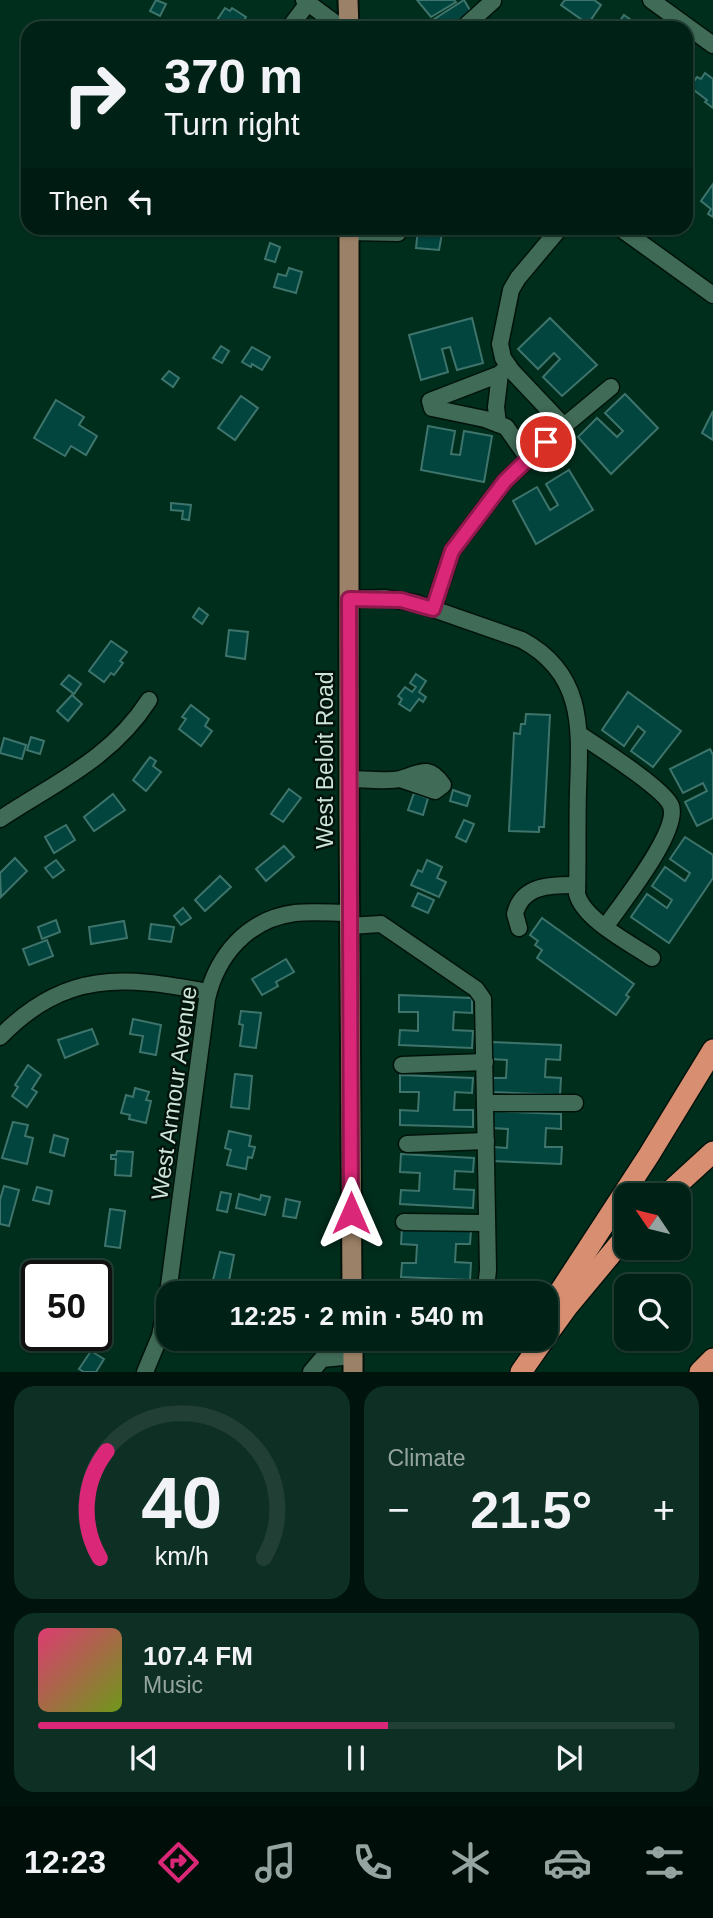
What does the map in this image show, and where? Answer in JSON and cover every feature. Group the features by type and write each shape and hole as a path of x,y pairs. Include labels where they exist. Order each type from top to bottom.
{"highway":[{"path":"558,1295 649,1155 713,1050"},
{"path":"679,1183 713,1152"},
{"path":"558,1321 614,1250"},
{"path":"507,1372 521,1351"},
{"path":"522,1372 536,1351"},
{"path":"700,1372 713,1359"}],"main road":[{"path":"348,0 349,21"},
{"name":"West Beloit Road","path":"349,235 352,1281"}],"street":[{"path":"651,0 675,21"},
{"path":"296,21 306,1 333,21"},
{"path":"471,21 493,1"},
{"path":"693,35 713,45"},
{"path":"498,424 496,407 504,370 500,344 511,290 554,235"},
{"path":"630,235 713,295"},
{"path":"504,370 430,401 432,408 506,427 528,458"},
{"path":"504,370 564,426"},
{"path":"433,609 452,551 505,481 611,387"},
{"path":"349,599 401,600 433,609 511,636 534,647 558,669 573,697 579,734 579,901 606,926 652,958"},
{"path":"0,819 87,766 126,731 149,699"},
{"path":"579,734 660,791 668,800 672,814 667,834 606,926"},
{"path":"349,779 400,779"},
{"path":"519,928 514,914 522,897 536,888 578,885"},
{"name":"West Armour Avenue","path":"170,1281 208,992 221,960 234,943 256,926 276,917 297,913 381,924 480,993 484,1004 485,1062"},
{"path":"0,1037 20,1017 40,1004 76,988 101,981 141,981 208,992"},
{"path":"402,1065 485,1062 487,1281"},
{"path":"485,1103 575,1104"},
{"path":"407,1144 486,1141"},
{"path":"404,1222 486,1223"},
{"name":"West Armour Avenue","path":"145,1372 156,1346"},
{"path":"311,1372 322,1359 353,1356"}],"building":[{"path":"156,0 166,4 160,16 150,11"},
{"path":"417,0 454,0 456,2 431,17"},
{"path":"464,0 471,12 457,21 431,21"},
{"path":"565,0 594,0 601,5 590,21 584,21 561,5"},
{"path":"225,8 230,11 232,8 246,17 243,21 216,21"},
{"path":"624,15 632,21 620,21"},
{"path":"705,73 713,79 713,108 693,89 697,77 701,79"},
{"path":"713,184 713,217 708,214 711,209 701,201"},
{"path":"417,235 442,235 439,250 416,248"},
{"path":"270,243 280,247 275,262 265,259"},
{"path":"289,268 302,272 296,293 274,287 278,274 286,276"},
{"path":"472,318 483,363 457,370 450,347 442,349 448,372 421,380 409,335"},
{"path":"550,318 597,365 562,396 543,377 560,359 554,353 538,369 518,349"},
{"path":"221,346 229,351 222,363 213,358"},
{"path":"252,347 270,357 262,370 242,362"},
{"path":"169,371 179,378 173,387 162,379"},
{"path":"625,394 658,428 611,474 578,437 597,418 617,437 623,431 605,413"},
{"path":"241,396 258,408 235,440 218,428"},
{"path":"56,400 84,417 79,425 97,436 86,455 71,446 65,456 34,438"},
{"path":"713,411 713,440 702,433"},
{"path":"428,426 455,431 451,454 460,455 464,431 492,436 484,482 421,470"},
{"path":"569,470 593,510 536,544 513,501 537,487 550,510 558,505 546,484"},
{"path":"171,503 191,505 189,520 182,519 183,511 171,510"},
{"path":"199,608 208,615 202,624 193,617"},
{"path":"229,630 248,632 245,659 226,656"},
{"path":"111,641 127,652 114,675 111,673 104,682 89,671"},
{"path":"416,674 426,681 419,692 426,697 423,702 419,699 410,711 399,704 402,699 398,696 405,687 412,692 416,687 410,683"},
{"path":"69,675 81,684 74,694 61,684"},
{"path":"628,692 681,731 653,767 631,751 645,732 638,726 624,746 602,730"},
{"path":"72,695 82,704 68,721 57,711"},
{"path":"191,705 209,719 205,726 212,731 201,746 179,729 186,719 182,717"},
{"path":"526,714 550,715 544,827 539,827 539,832 509,831 514,733 520,734"},
{"path":"31,737 44,741 40,754 27,750"},
{"path":"4,738 26,745 22,759 0,753"},
{"path":"710,749 713,755 713,818 697,826 685,802 707,791 703,783 683,793 670,769"},
{"path":"150,757 156,761 153,766 161,772 146,791 133,780"},
{"path":"289,789 301,798 283,822 271,814"},
{"path":"453,790 470,796 467,806 450,801"},
{"path":"414,793 428,798 423,815 408,810"},
{"path":"113,794 125,810 94,831 84,817"},
{"path":"464,820 474,824 466,842 456,837"},
{"path":"66,825 75,840 54,853 45,837"},
{"path":"685,837 713,855 713,878 669,943 631,917 647,894 667,908 672,900 652,886 665,867 685,881 690,873 670,859"},
{"path":"284,846 294,857 266,881 256,869"},
{"path":"15,858 27,871 1,897 0,873"},
{"path":"56,860 64,870 53,878 45,868"},
{"path":"427,860 442,867 437,878 446,882 439,897 411,885 418,870 422,872"},
{"path":"220,876 231,887 205,911 195,900"},
{"path":"418,893 434,900 428,913 412,906"},
{"path":"183,908 191,918 181,925 174,916"},
{"path":"542,918 634,984 626,995 629,997 616,1015 537,958 542,950 535,945 538,941 530,935"},
{"path":"56,920 60,932 42,939 38,927"},
{"path":"124,921 127,938 91,944 89,927"},
{"path":"151,924 174,927 171,942 149,939"},
{"path":"47,940 53,956 29,965 23,949"},
{"path":"286,959 294,972 276,982 278,986 262,995 252,979"},
{"path":"399,995 472,998 472,1013 454,1012 453,1030 473,1031 472,1048 399,1045 400,1030 418,1031 418,1012 399,1012"},
{"path":"241,1011 261,1013 256,1048 240,1046 243,1025 239,1024"},
{"path":"133,1019 161,1025 156,1055 140,1052 143,1036 130,1034"},
{"path":"92,1029 98,1044 65,1058 58,1040"},
{"path":"491,1042 561,1045 560,1060 546,1059 545,1077 561,1078 560,1095 491,1092 492,1078 506,1078 507,1060 491,1059"},
{"path":"28,1065 41,1075 32,1089 37,1092 27,1107 12,1096 18,1087 15,1085"},
{"path":"235,1074 252,1076 249,1109 231,1107"},
{"path":"400,1075 473,1078 472,1093 455,1092 454,1110 473,1110 473,1127 400,1125 400,1110 418,1111 419,1092 400,1092"},
{"path":"135,1088 149,1092 146,1100 151,1101 146,1123 129,1119 130,1115 121,1113 126,1095 133,1097"},
{"path":"492,1111 561,1114 561,1129 546,1128 545,1147 562,1147 561,1164 492,1161 492,1147 507,1148 508,1129 491,1128"},
{"path":"13,1122 28,1125 25,1136 33,1138 27,1164 2,1158"},
{"path":"229,1131 251,1136 249,1146 255,1147 252,1158 248,1157 246,1169 227,1165 231,1150 225,1148"},
{"path":"54,1135 68,1139 64,1156 50,1152"},
{"path":"117,1151 133,1152 131,1176 115,1175 116,1159 111,1159 111,1155 116,1155"},
{"path":"401,1154 474,1158 473,1172 455,1171 454,1189 474,1190 473,1208 400,1204 401,1190 419,1191 420,1173 400,1172"},
{"path":"4,1186 19,1190 9,1226 0,1224 0,1200"},
{"path":"37,1187 52,1191 49,1204 33,1200"},
{"path":"221,1192 231,1194 227,1212 217,1210"},
{"path":"239,1194 260,1200 261,1195 270,1197 265,1215 236,1208"},
{"path":"286,1199 300,1202 296,1218 283,1216"},
{"path":"110,1209 125,1211 120,1248 105,1246"},
{"path":"402,1227 471,1230 470,1244 456,1244 455,1262 471,1263 470,1280 401,1277 402,1263 416,1263 417,1245 401,1244"},
{"path":"220,1252 234,1255 229,1281 213,1281"},
{"path":"91,1351 104,1359 96,1372 79,1369"}],"route":[{"path":"351,1213 349,599 401,600 433,609 452,551 505,481 546,442"}]}
